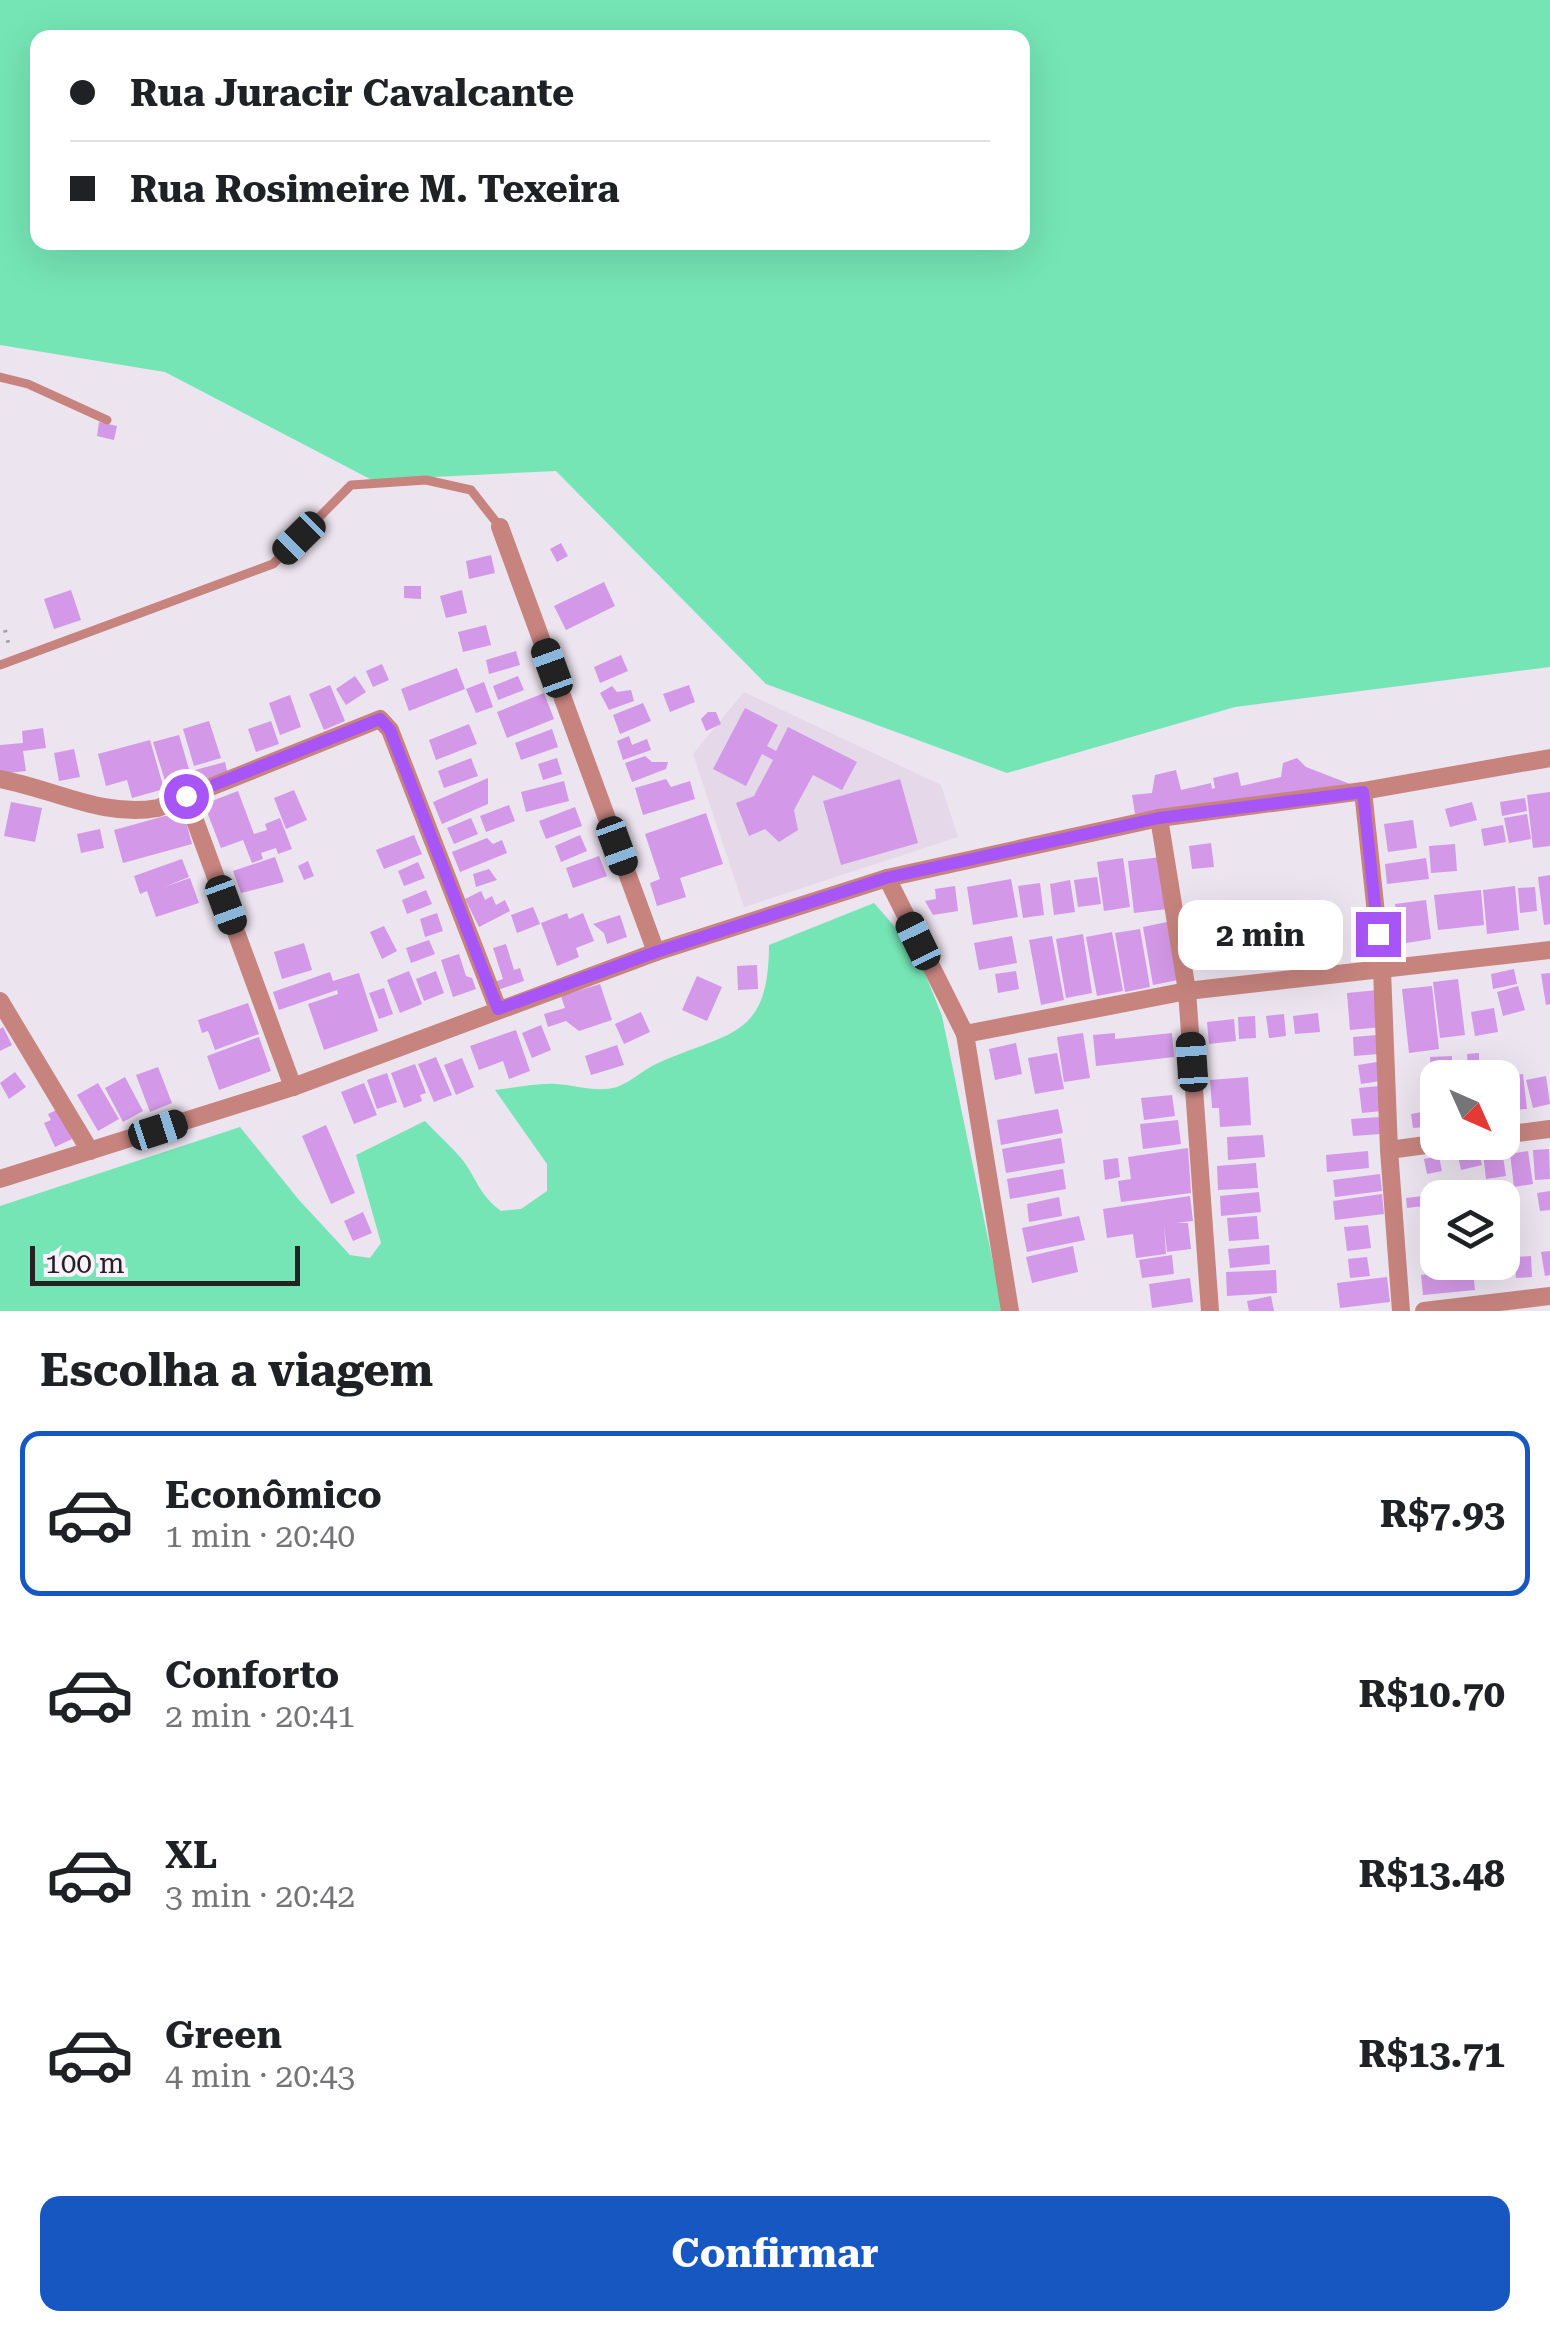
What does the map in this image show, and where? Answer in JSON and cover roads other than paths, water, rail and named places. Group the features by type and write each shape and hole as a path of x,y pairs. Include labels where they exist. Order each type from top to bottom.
{"street":[{"path":"500,527 656,952"},
{"path":"0,779 132,813 158,808 380,719 390,730 498,1009"},
{"path":"0,1180 293,1087 656,952 886,878 1159,818 1363,792 1550,758"},
{"path":"1363,792 1382,970 1401,1311"},
{"path":"186,796 293,1087"},
{"path":"1159,818 1188,991 1210,1311"},
{"path":"886,878 965,1034 1010,1311"},
{"path":"965,1034 1188,991 1550,950"},
{"path":"0,1001 90,1151"},
{"path":"1520,1133 1550,1129"},
{"path":"1390,1150 1420,1146"},
{"path":"1424,1311 1550,1296"}],"lane":[{"path":"0,377 28,384 107,420"},
{"path":"0,665 272,564 351,485 426,480 471,490 500,527"}]}
